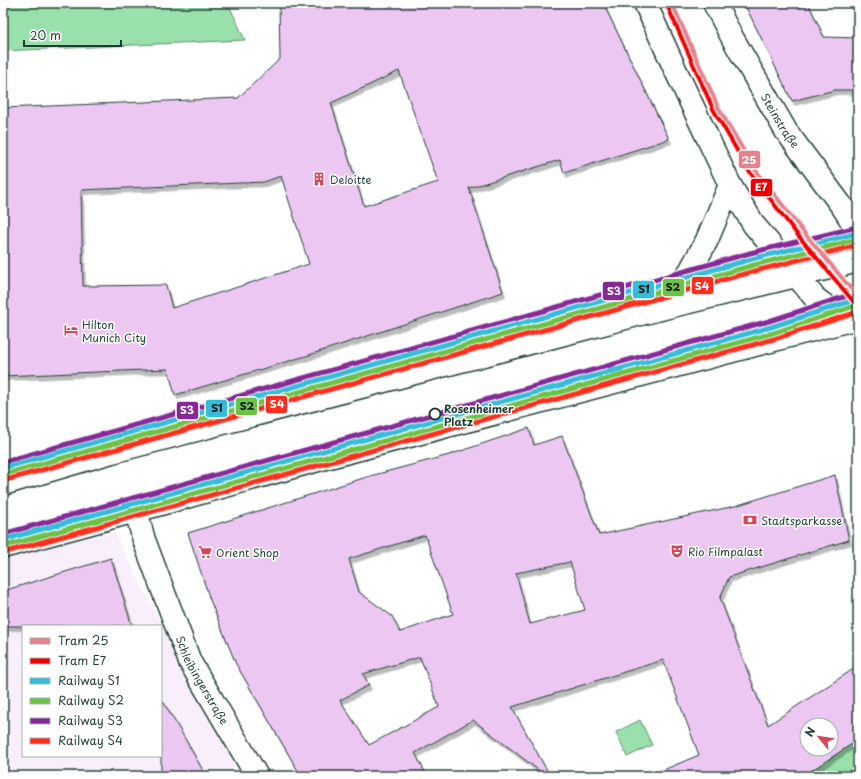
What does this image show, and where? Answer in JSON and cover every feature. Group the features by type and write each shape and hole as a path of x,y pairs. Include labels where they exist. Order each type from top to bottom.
{"main road":[{"path":"645,3 730,185 754,225 815,298 854,322"},
{"name":"Steinstraße","path":"714,3 786,131 858,230"},
{"path":"660,309 690,271 707,240 730,185"},
{"path":"3,484 112,452 660,309 858,261"},
{"path":"3,547 322,459 854,322"},
{"name":"Schleibingerstraße","path":"136,511 144,540 190,662 257,776"}],"shaded area":[{"path":"114,532 240,776 3,776 3,558"}],"green space":[{"path":"3,3 228,3 245,40 3,51"},
{"path":"640,720 652,745 627,757 616,732"},
{"path":"858,740 858,776 803,776 832,757 839,757 839,752"}],"building":[{"path":"279,3 603,3 669,139 564,173 560,160 469,188 503,292 306,356 175,395 168,369 3,376 3,108 238,98 280,59","holes":["399,71 438,182 364,206 331,103","281,176 309,264 172,308 166,285 83,286 81,190 264,182"]},
{"path":"744,3 808,3 824,37 858,38 858,90 835,90 792,101"},
{"path":"529,428 534,445 562,436 599,535 735,506 835,475 849,540 729,577 720,598 768,725 858,666 858,740 839,752 839,717 799,717 799,757 832,757 803,776 649,776 699,755 663,660 512,707 550,776 546,776 473,720 415,753 427,776 301,776 236,664 210,600 188,533 370,476 449,455","holes":["425,535 453,614 400,632 392,616 359,592 349,559","570,562 585,610 530,624 516,573","420,657 439,707 369,745 340,700 369,685 363,674"]},
{"path":"111,558 132,625 3,626 3,591"},
{"path":"162,700 206,776 161,776 162,757"}],"tram line":[{"name":"25","path":"672,3 718,107 754,168 801,229 858,297"},
{"name":"E7","path":"667,5 713,109 749,171 796,233 853,301"}],"rail line":[{"name":"S3","path":"3,462 750,253 857,227"},
{"name":"S1","path":"3,468 752,259 858,233"},
{"name":"S2","path":"5,474 754,265 858,239"},
{"name":"S4","path":"6,480 755,271 858,245"},
{"name":"S3","path":"3,534 769,321 856,293"},
{"name":"S1","path":"3,540 771,327 858,299"},
{"name":"S2","path":"5,546 773,333 858,305"},
{"name":"S4","path":"6,552 774,339 858,312"}],"place":[{"name":"Deloitte","path":"319,179"},
{"name":"Hilton Munich City","path":"71,330"},
{"name":"Rosenheimer Platz","path":"435,414"},
{"name":"Stadtsparkasse","path":"750,520"},
{"name":"Rio Filmpalast","path":"677,551"},
{"name":"Orient Shop","path":"205,552"}]}
